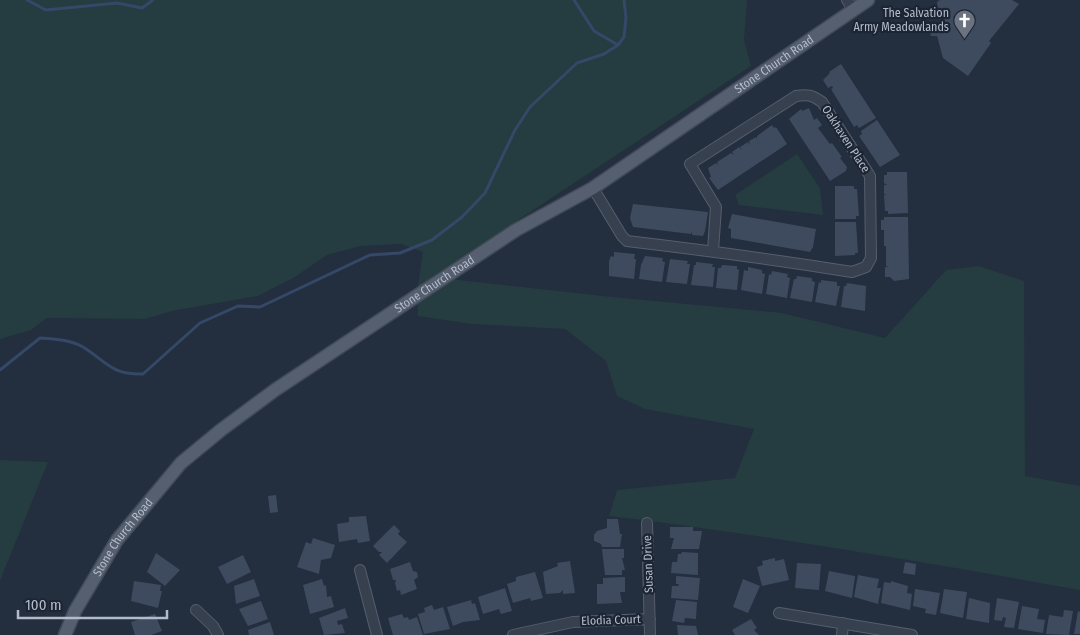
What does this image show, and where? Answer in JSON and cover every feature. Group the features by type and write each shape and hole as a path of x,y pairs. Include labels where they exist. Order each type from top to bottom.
{"main road":[{"name":"Stone Church Road","path":"64,635 75,611 117,540 181,463 221,430 307,368 516,230 593,188 850,5 867,0"}],"street":[{"name":"Oakhaven Place","path":"593,188 622,236 627,240 852,272 866,267 872,258 870,176 822,102 807,94 796,96 690,164 716,207 713,251"},
{"name":"Susan Drive","path":"647,523 650,635"},
{"path":"360,570 377,635"},
{"path":"196,610 213,626 218,635"},
{"path":"779,613 912,635"},
{"name":"Elodia Court","path":"513,635 573,622 650,619"},
{"path":"842,635 843,623"}],"green space":[{"path":"0,0 747,0 744,40 751,66 432,277 782,313 885,338 946,270 979,266 1024,281 1025,476 1080,486 1080,590 786,540 609,516 617,490 735,478 754,429 645,409 617,396 606,361 565,329 471,324 418,316 418,285 423,252 401,244 361,246 327,255 295,277 258,296 172,311 145,319 47,318 31,330 0,339"},
{"path":"797,154 820,188 823,215 739,205 735,195"},
{"path":"0,460 48,462 0,581"}],"building":[{"name":"The Salvation Army Meadowlands","path":"940,0 1012,0 1019,4 989,41 991,43 968,76 943,58 937,36 931,36 928,27 940,22 937,2"},
{"path":"841,64 876,118 859,128 857,125 854,127 831,89 833,88 832,86 828,88 823,80 829,72"},
{"path":"809,108 814,120 817,118 822,125 818,128 830,144 832,143 847,167 846,171 830,181 789,119 801,109 802,111"},
{"path":"877,120 900,155 880,167 859,136 862,134 861,131"},
{"path":"772,125 774,128 776,127 787,144 718,190 709,178 711,177 708,168 716,163 718,165 717,162 731,153 734,155 732,152 739,147 742,150 740,147 748,142 750,145 749,141 756,137 757,139 757,136"},
{"path":"887,172 907,172 908,213 888,214 888,211 885,211 884,195 887,195 884,194 884,185 887,185 884,183 884,175 887,175"},
{"path":"835,186 854,186 854,189 857,189 859,216 856,216 856,219 835,219"},
{"path":"633,204 708,212 703,236 692,235 692,231 691,234 633,227 630,218"},
{"path":"732,214 816,229 813,247 810,252 731,238 731,229 728,228"},
{"path":"884,217 908,217 909,279 894,281 890,277 885,277 885,267 889,267 886,266 884,230 881,230 881,220 884,220"},
{"path":"835,222 856,222 858,253 855,253 855,255 835,256"},
{"path":"614,252 635,254 634,279 609,276 609,261 611,256 614,257"},
{"path":"645,256 663,258 662,261 665,262 662,282 639,279 641,265"},
{"path":"670,259 688,261 687,264 690,264 687,284 666,282"},
{"path":"696,262 713,264 712,267 715,267 713,287 691,285"},
{"path":"722,265 737,266 739,270 737,290 716,288 718,268 721,268"},
{"path":"748,267 762,270 762,273 765,274 762,294 741,290 744,270 748,271"},
{"path":"772,271 788,274 787,277 790,278 787,298 766,294 769,274 771,275"},
{"path":"797,276 812,278 812,281 815,282 812,302 790,298 794,279"},
{"path":"821,280 837,282 837,286 840,286 836,306 815,302"},
{"path":"847,283 866,286 865,311 841,307 844,286"},
{"path":"276,495 278,512 270,513 268,496"},
{"path":"366,516 370,541 358,543 357,539 339,542 337,524 349,522 349,517"},
{"path":"607,519 618,519 620,534 622,534 620,547 602,547 601,544 594,541 594,535 597,531 607,528"},
{"path":"394,525 400,531 398,534 407,542 387,563 379,555 382,552 379,552 373,546"},
{"path":"670,527 693,527 693,531 702,531 699,549 671,549 674,538 670,538"},
{"path":"313,538 335,545 331,558 321,560 319,574 297,567 306,542 311,544"},
{"path":"602,549 624,549 624,558 622,558 625,570 622,570 622,575 605,575"},
{"path":"682,552 698,553 698,575 671,573 672,562 677,562 678,554"},
{"path":"156,553 180,570 165,586 147,572"},
{"path":"243,555 251,572 227,584 218,567"},
{"path":"775,558 775,561 784,559 789,580 762,586 757,567 763,565 762,561"},
{"path":"570,561 575,593 563,594 563,590 560,593 546,594 543,572 558,566 557,563"},
{"path":"410,562 413,571 417,572 418,577 414,580 417,589 401,595 400,590 397,591 396,580 393,580 390,569"},
{"path":"905,562 916,564 915,575 903,573"},
{"path":"797,563 821,564 819,590 795,588"},
{"path":"829,571 855,576 852,598 825,591"},
{"path":"535,572 543,598 531,601 530,598 513,603 507,584 516,581 516,577"},
{"path":"858,575 879,579 877,588 881,588 878,604 854,597"},
{"path":"676,576 700,578 698,600 671,598 672,586 678,586 679,584 676,584"},
{"path":"625,577 625,592 620,592 622,603 597,604 597,584 603,584 603,578"},
{"path":"254,579 260,596 236,604 234,586"},
{"path":"322,579 324,586 326,585 327,597 331,596 334,607 310,614 303,585"},
{"path":"743,579 760,586 748,613 733,607"},
{"path":"134,581 161,585 160,591 162,591 158,608 131,601"},
{"path":"891,581 908,586 907,593 912,594 910,610 881,603 884,582 891,583"},
{"path":"505,588 512,611 501,614 499,609 483,614 478,597"},
{"path":"915,589 940,593 936,615 925,613 926,609 913,606"},
{"path":"944,589 967,592 963,618 940,613"},
{"path":"969,598 990,603 989,623 966,619"},
{"path":"997,598 1019,602 1014,628 1004,627 1006,618 1003,617 1002,621 994,620"},
{"path":"471,600 472,604 475,603 480,620 463,622 453,626 447,607"},
{"path":"676,600 697,602 696,619 685,618 684,623 672,621"},
{"path":"261,601 268,619 248,626 239,609"},
{"path":"432,605 434,610 443,607 450,629 424,634 418,614 425,612 424,608"},
{"path":"1022,606 1039,609 1037,619 1045,620 1043,633 1018,629"},
{"path":"345,608 348,618 337,621 338,625 342,624 345,633 324,635 319,618"},
{"path":"1064,610 1073,611 1069,635 1046,634 1049,615 1063,617"},
{"path":"1078,611 1080,612 1080,634 1074,634"},
{"path":"155,614 162,631 151,635 135,635 131,622"},
{"path":"402,614 404,618 408,617 409,620 417,617 423,635 393,635 388,618"},
{"path":"751,619 757,628 754,630 759,635 735,635 732,630"},
{"path":"270,622 274,635 249,635 248,630"},
{"path":"677,625 696,626 698,635 678,635"}],"waterway":[{"path":"27,0 46,10 117,3 142,8 153,0"},
{"path":"574,0 594,31 618,45"},
{"path":"0,370 40,338 57,339 73,343 83,347 116,370 132,374 143,374 200,323 238,306 260,307 370,255 400,253 432,240 462,217 485,193 515,130 530,107 577,63 604,54 618,45 624,37 626,18 624,0"}],"place":[{"name":"The Salvation Army Meadowlands","path":"965,39"}]}
